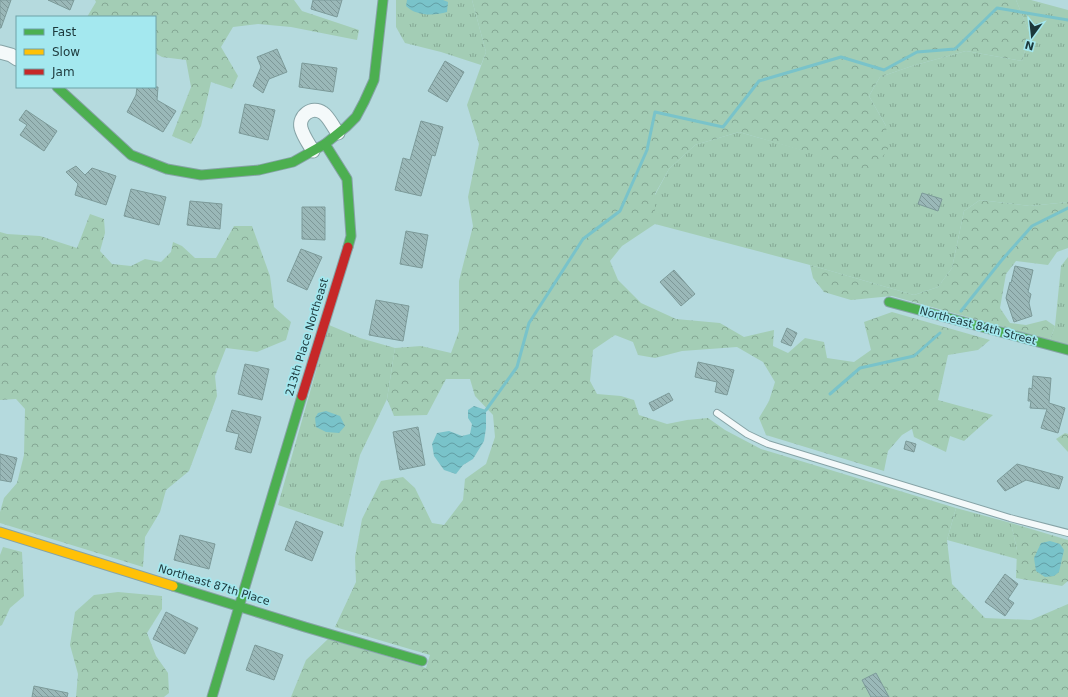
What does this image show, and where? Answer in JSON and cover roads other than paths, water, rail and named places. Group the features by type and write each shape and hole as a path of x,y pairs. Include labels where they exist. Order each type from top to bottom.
{"street":[{"path":"58,88 131,155 167,169 201,175 259,170 293,162 325,144 352,121 363,105 374,80 383,0"},
{"path":"0,52 11,54 16,58"},
{"path":"313,151 301,127 302,118 305,114 314,110 323,113 338,133"},
{"name":"213th Place Northeast","path":"212,697 312,361 352,236 347,179 325,144"},
{"name":"Northeast 84th Street","path":"889,302 1068,350"},
{"name":"Northeast 87th Place","path":"0,532 240,605 305,627 422,661"}],"lane":[{"path":"717,413 747,434 768,444 1010,518 1068,533"}],"water":[{"path":"407,0 443,0 448,2 447,12 425,14 415,12 406,6"},
{"path":"474,406 486,410 484,441 473,459 463,465 456,474 444,470 434,456 432,444 437,433 449,431 462,436 470,434 472,424 468,418 468,410"},
{"path":"326,411 340,416 345,426 339,433 326,432 316,427 315,418 318,413"},
{"path":"1050,541 1060,544 1064,550 1059,572 1054,576 1045,577 1036,571 1034,558 1041,543"}],"waterway":[{"path":"486,410 517,367 529,323 583,239 620,211 647,150 655,112 723,127 759,81 841,57 884,70 917,52 955,49 997,8 1068,20"},
{"path":"961,311 1001,261 1032,226 1068,208"},
{"path":"830,394 860,368 914,356 940,333"}]}
